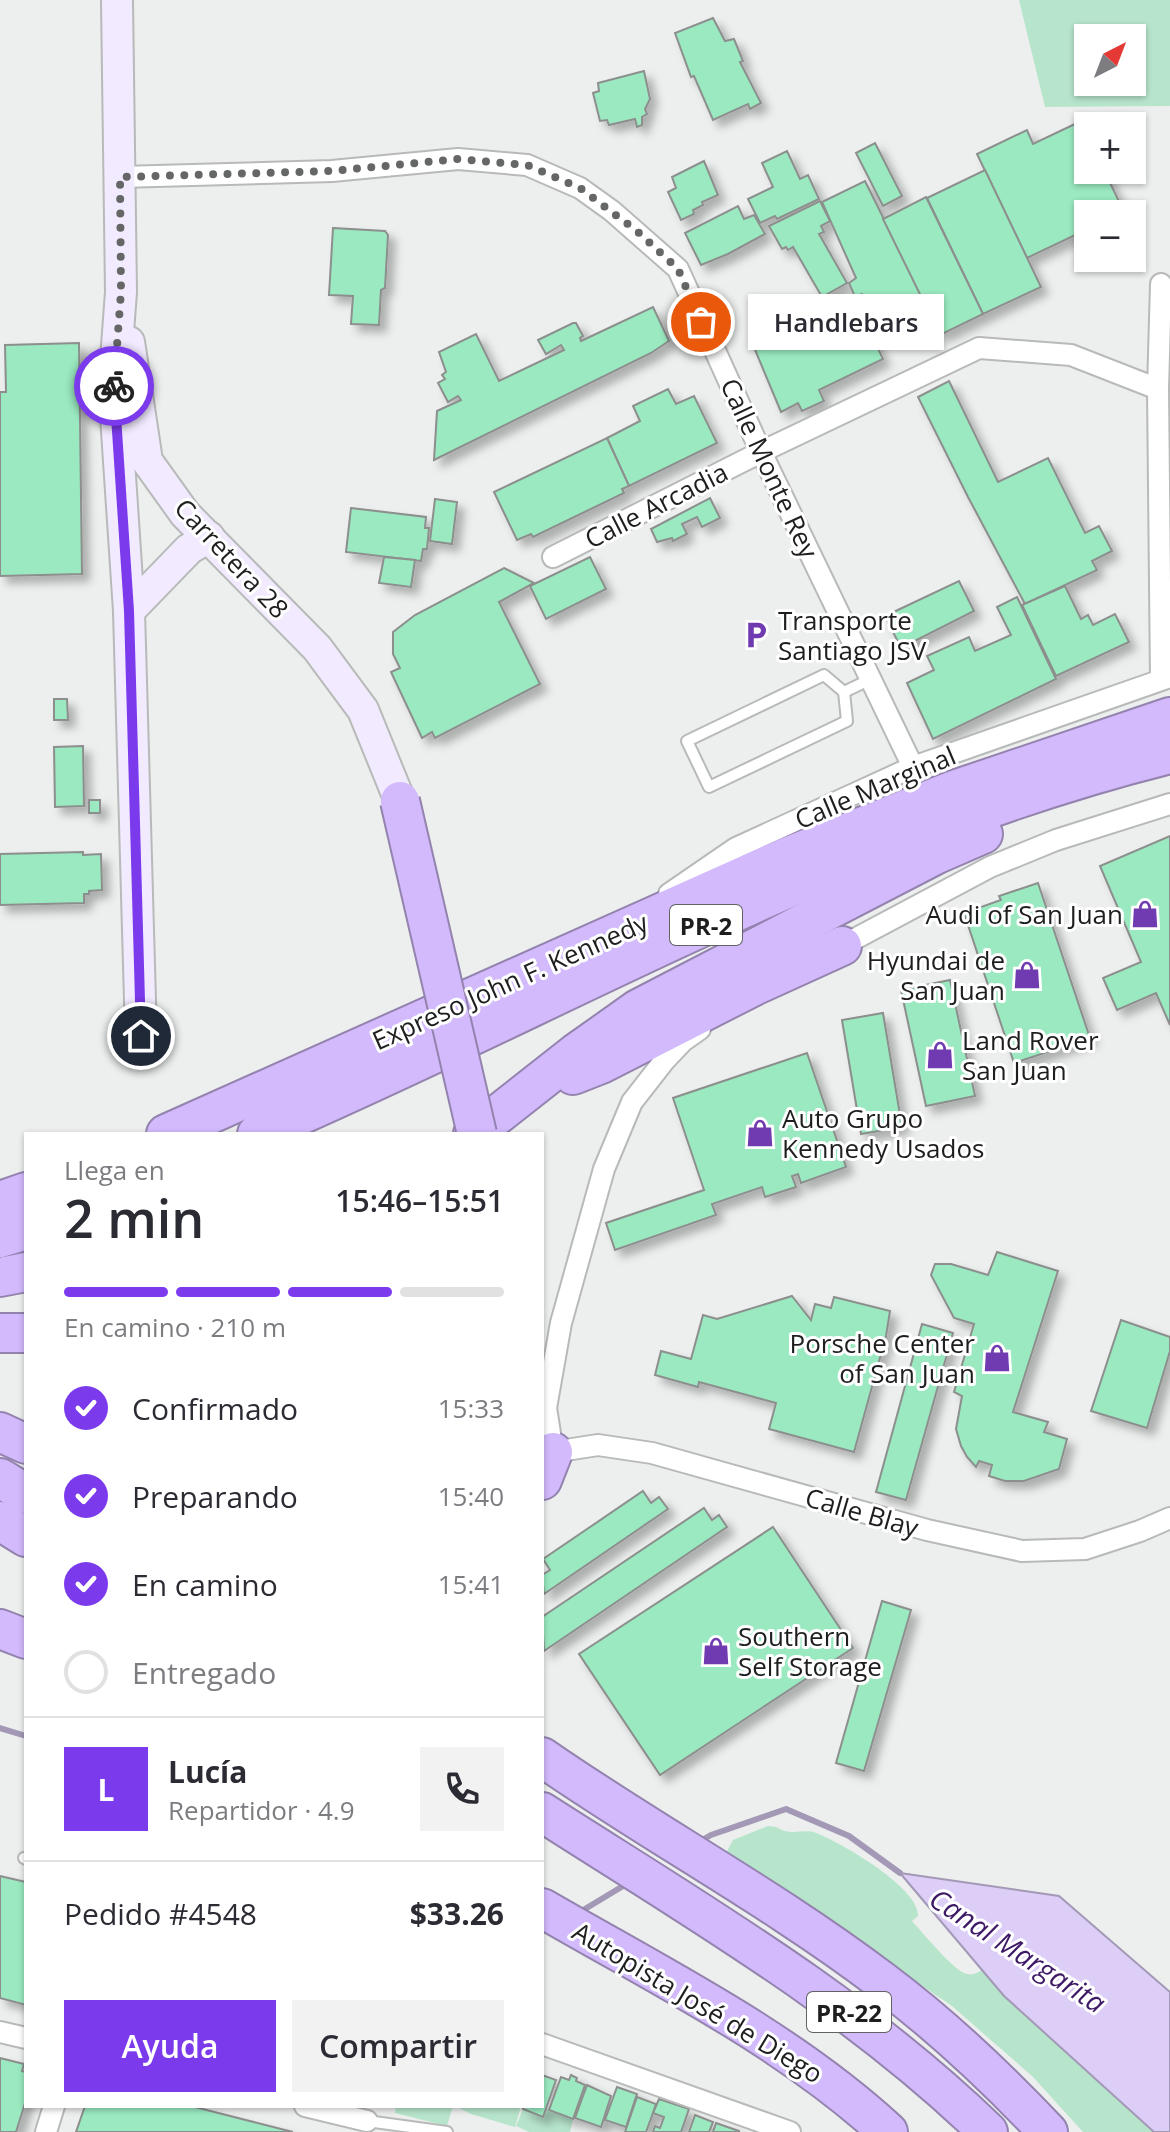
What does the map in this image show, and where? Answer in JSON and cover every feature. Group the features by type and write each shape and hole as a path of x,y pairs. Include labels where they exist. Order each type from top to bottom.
{"highway":[{"name":"Expreso John F. Kennedy","path":"170,1132 784,858 954,790 1170,717"},
{"name":"Expreso John F. Kennedy","path":"262,1132 354,1092 563,991 820,874 924,831 1041,790 1170,754"},
{"path":"477,1132 638,1009 937,854 1015,820 1041,790"},
{"path":"400,801 475,1132"},
{"path":"523,1095 601,1064 754,986 842,946"},
{"path":"0,1185 24,1182"},
{"path":"0,1201 24,1193"},
{"path":"0,1238 24,1231"},
{"path":"0,1277 24,1272"},
{"path":"0,1333 24,1333"},
{"path":"0,1432 24,1443"},
{"path":"0,1478 24,1493"},
{"path":"0,1521 24,1536"},
{"path":"0,1629 24,1638"},
{"path":"544,1746 613,1803"},
{"path":"544,1758 737,1882 881,1980 986,2068 1048,2132"},
{"name":"PR-22","path":"544,1813 767,1955 841,2006 918,2068 988,2132"},
{"name":"Autopista José de Diego","path":"544,1909 746,2026 856,2102 888,2132"}],"street":[{"path":"117,0 121,292 114,386 129,611 141,1036"},
{"name":"Calle Monte Rey","path":"120,177 332,171 458,159 527,165 580,188 612,211 678,269 761,452 913,767"},
{"path":"1161,284 1158,389 1166,678"},
{"name":"Carretera 28","path":"121,292 147,461 185,514 317,648 363,710 400,801"},
{"name":"Calle Arcadia","path":"553,557 761,452 979,348 1071,355 1158,389"},
{"path":"129,611 189,549 209,537"},
{"name":"Calle Marginal","path":"602,940 736,848 913,767 1166,678"},
{"path":"546,1463 546,1408 561,1323 604,1169 632,1102 683,1041 739,1003 990,867 1056,840 1170,804"},
{"name":"Calle Blay","path":"546,1463 598,1445 652,1453 927,1530 1022,1551 1085,1549 1170,1518"},
{"path":"0,2032 24,2038"},
{"path":"544,2045 790,2132"},
{"path":"46,2132 53,2108"},
{"path":"314,2108 368,2120"}],"lane":[{"path":"824,675 844,692 847,721 709,787 687,741 824,675"},
{"path":"844,692 871,679"},
{"path":"368,2120 447,2132"}],"green space":[{"path":"1019,0 1170,0 1170,106 1045,107"},
{"path":"768,1826 789,1832 816,1833 877,1867 906,1892 918,1916 912,1921 945,1957 967,1974 982,1970 1004,1996 1154,2132 1083,2132 1033,2077 952,2006 726,1853 733,1840"},
{"path":"396,2108 452,2108 447,2126 395,2113"},
{"path":"459,2108 520,2108 515,2127"},
{"path":"546,2108 573,2119 570,2132 529,2132 516,2126 523,2109 543,2116"}],"water":[{"name":"Canal Margarita","path":"900,1873 1059,1896 1170,1992 1170,2132 1154,2132 1004,1996"}],"building":[{"path":"713,18 725,41 734,39 743,61 740,62 761,103 750,109 748,104 713,120 694,76 691,77 675,33"},
{"path":"644,71 650,99 642,125 637,127 635,119 609,125 607,120 600,121 593,93 599,91 598,83"},
{"path":"1074,124 1074,184 1111,184 1118,200 1074,200 1074,236 1027,258 977,154 1027,130 1033,144"},
{"path":"875,143 902,196 883,206 856,153"},
{"path":"787,151 800,179 808,175 819,199 777,219 775,216 760,223 748,199 773,187 762,163"},
{"path":"704,161 718,195 702,202 703,205 693,210 694,214 681,220 668,192 676,188 672,177"},
{"path":"985,170 1041,287 983,314 927,198"},
{"path":"865,181 923,298 884,316 881,310 874,313 862,294 855,297 849,283 856,278 822,202"},
{"path":"926,197 983,314 940,335 883,219"},
{"path":"820,201 830,221 821,226 824,232 819,234 847,283 822,297 793,247 782,249 769,226"},
{"path":"738,206 744,219 754,215 765,234 701,265 685,233"},
{"path":"333,228 385,231 388,235 379,325 351,324 353,296 329,295"},
{"path":"853,296 883,359 819,390 824,401 802,411 798,403 781,412 753,345"},
{"path":"653,307 669,341 651,353 434,460 437,411 461,400 458,396 448,402 438,383 445,379 442,375 446,372 439,352 476,334 499,381 564,350 561,345 546,354 538,340 573,323 583,336 581,341"},
{"path":"79,343 82,574 0,576 0,392 6,392 5,345"},
{"path":"949,381 998,482 1048,458 1085,533 1099,526 1112,551 1092,561 1097,570 1025,604 918,397"},
{"path":"668,389 676,404 694,396 717,443 629,486 607,438 640,421 633,406"},
{"path":"607,438 629,486 622,489 624,493 533,537 531,534 517,540 494,492"},
{"path":"710,498 720,518 702,527 697,517 682,524 687,534 673,541 672,538 657,542 651,529"},
{"path":"435,499 457,502 452,544 430,541"},
{"path":"351,508 426,517 425,528 429,528 427,549 423,549 421,561 346,552"},
{"path":"384,557 415,560 411,587 379,583"},
{"path":"590,557 606,589 546,619 530,586"},
{"path":"504,568 534,583 499,602 540,684 435,738 432,732 422,738 391,672 400,668 393,654 393,632 415,615"},
{"path":"959,581 974,611 901,648 885,616"},
{"path":"1065,586 1081,619 1088,615 1093,625 1115,614 1129,642 1056,676 1022,605"},
{"path":"1017,597 1056,679 933,739 907,683 934,670 927,656 969,637 975,651 1011,635 997,607"},
{"path":"54,699 67,699 68,720 54,720"},
{"path":"83,746 84,806 55,807 54,747"},
{"path":"89,800 100,800 100,813 89,813"},
{"name":"Audi of San Juan","path":"1170,836 1170,1025 1156,993 1117,1010 1103,978 1141,962 1100,866"},
{"path":"83,852 83,855 101,854 102,890 84,894 84,903 0,905 0,854"},
{"name":"Hyundai de San Juan","path":"1038,883 1090,1038 1014,1063 964,913 1001,900 999,896"},
{"name":"Land Rover San Juan","path":"950,980 975,1096 926,1106 901,990"},
{"path":"883,1013 902,1127 861,1134 842,1020"},
{"name":"Auto Grupo Kennedy Usados","path":"807,1053 846,1167 801,1183 798,1174 792,1176 796,1187 765,1197 762,1187 712,1204 716,1215 615,1250 606,1223 704,1190 673,1098"},
{"name":"Porsche Center of San Juan","path":"997,1252 1058,1271 1013,1412 1048,1422 1044,1432 1067,1439 1059,1469 1024,1481 1005,1481 989,1476 992,1465 979,1461 976,1467 961,1446 956,1429 962,1396 954,1392 974,1324 954,1318 931,1275 935,1264 951,1264 988,1275"},
{"path":"792,1296 811,1320 815,1304 831,1308 834,1297 890,1311 854,1452 769,1429 776,1403 699,1382 698,1387 655,1375 661,1351 691,1359 703,1315 717,1319"},
{"path":"1121,1320 1170,1337 1170,1351 1147,1428 1091,1411"},
{"path":"922,1324 953,1333 906,1500 876,1492"},
{"path":"643,1491 651,1503 659,1497 668,1509 544,1594 544,1574 550,1570 544,1558"},
{"path":"704,1508 712,1520 719,1515 727,1527 544,1651 544,1616"},
{"name":"Southern Self Storage","path":"773,1527 853,1648 660,1775 579,1654"},
{"path":"882,1601 911,1610 864,1771 836,1763"},
{"path":"0,1876 24,1882 24,2004 0,1998"},
{"path":"0,2058 24,2064 24,2106 16,2132 0,2132"},
{"path":"571,2075 585,2085 573,2119 549,2110 561,2077 569,2080"},
{"path":"544,2076 556,2080 543,2117 523,2109 544,2108"},
{"path":"587,2085 611,2096 601,2127 575,2118"},
{"path":"617,2087 637,2094 626,2127 605,2120"},
{"path":"637,2097 656,2104 653,2113 646,2132 625,2132"},
{"path":"659,2099 689,2109 681,2132 653,2132 655,2126 660,2128 664,2117 653,2113"},
{"path":"84,2108 199,2108 293,2132 76,2132"},
{"path":"695,2115 713,2122 709,2132 689,2132"},
{"path":"716,2123 739,2131 739,2132 713,2132"}],"waterway":[{"path":"0,1728 24,1735"},
{"path":"697,1843 711,1835 786,1809 849,1836 900,1873"},
{"path":"580,1912 628,1883"}],"way so far":[{"path":"114,386 121,292 120,177 332,171 458,159 527,165 580,188 637,231 678,269 701,322"}],"place":[{"name":"Handlebars","path":"701,322"},
{"name":"Transporte Santiago JSV","path":"756,635"},
{"name":"Audi of San Juan","path":"1145,914"},
{"name":"Hyundai de San Juan","path":"1027,975"},
{"name":"Land Rover San Juan","path":"940,1055"},
{"name":"Auto Grupo Kennedy Usados","path":"760,1133"},
{"name":"Porsche Center of San Juan","path":"997,1358"},
{"name":"Southern Self Storage","path":"716,1651"}],"route":[{"path":"114,386 129,611 141,1036"}]}
